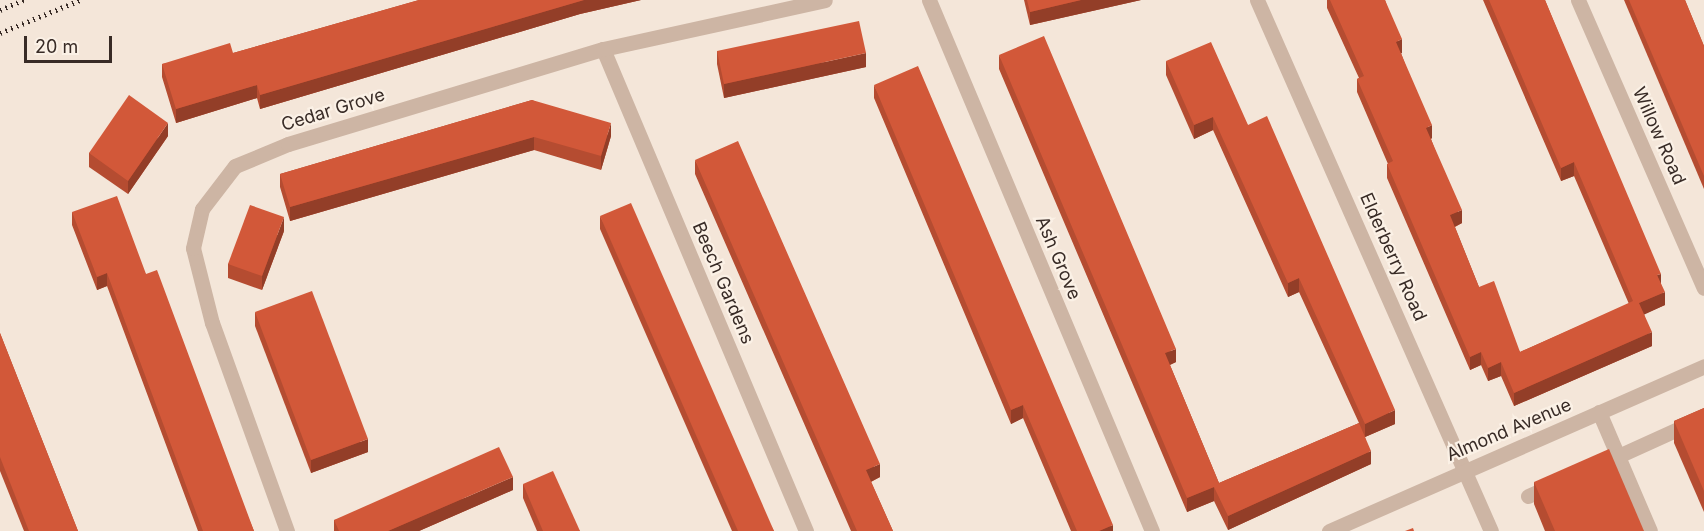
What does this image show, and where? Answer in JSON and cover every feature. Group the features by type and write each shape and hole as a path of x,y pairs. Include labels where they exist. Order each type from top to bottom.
{"street":[{"name":"Cedar Grove","path":"287,531 212,323 192,248 202,209 235,166 288,144 603,49 825,0"},
{"name":"Ash Grove","path":"929,0 1152,531"},
{"name":"Elderberry Road","path":"1257,0 1491,531"},
{"name":"Willow Road","path":"1578,0 1704,288"},
{"name":"Beech Gardens","path":"603,49 806,531"},
{"name":"Almond Avenue","path":"1329,531 1704,366"},
{"path":"1599,412 1650,531"},
{"path":"1528,496 1704,417"}],"building":[{"path":"419,0 584,0 260,95 257,85 176,109 162,64 230,43 233,53"},
{"path":"1027,0 1081,0 1030,12"},
{"path":"1330,0 1385,0 1402,39 1396,42 1432,125 1426,128 1462,210 1450,215 1479,287 1494,281 1520,352 1633,301 1574,162 1561,168 1489,0 1545,0 1661,274 1657,275 1665,292 1639,303 1652,332 1514,393 1501,362 1488,368 1481,352 1470,357 1387,164 1393,161 1357,79 1364,76"},
{"path":"1629,0 1685,0 1704,46 1704,176"},
{"path":"859,21 866,53 724,84 717,51"},
{"path":"1044,36 1176,349 1165,353 1219,483 1359,423 1371,451 1228,516 1214,487 1187,498 999,55"},
{"path":"1211,42 1248,125 1267,116 1395,410 1365,424 1299,278 1288,283 1213,117 1194,125 1166,61"},
{"path":"918,66 1113,525 1099,531 1077,531 1023,405 1011,410 874,85"},
{"path":"129,95 168,123 128,181 89,153"},
{"path":"532,100 611,123 601,156 534,137 290,207 280,174"},
{"path":"738,141 880,464 866,470 893,531 857,531 695,160"},
{"path":"117,196 146,274 157,270 254,531 203,531 107,273 97,277 72,212"},
{"path":"631,203 774,531 738,531 600,216"},
{"path":"250,205 284,217 262,276 228,264"},
{"path":"312,291 368,439 311,460 255,312"},
{"path":"0,333 78,531 29,531 0,457"},
{"path":"1704,408 1704,491 1674,421"},
{"path":"499,447 513,477 388,531 339,531 334,520"},
{"path":"1609,449 1644,531 1555,531 1534,482"},
{"path":"553,471 580,531 543,531 523,484"}],"railway":[{"path":"0,10 24,0"},
{"path":"0,33 80,0"}]}
